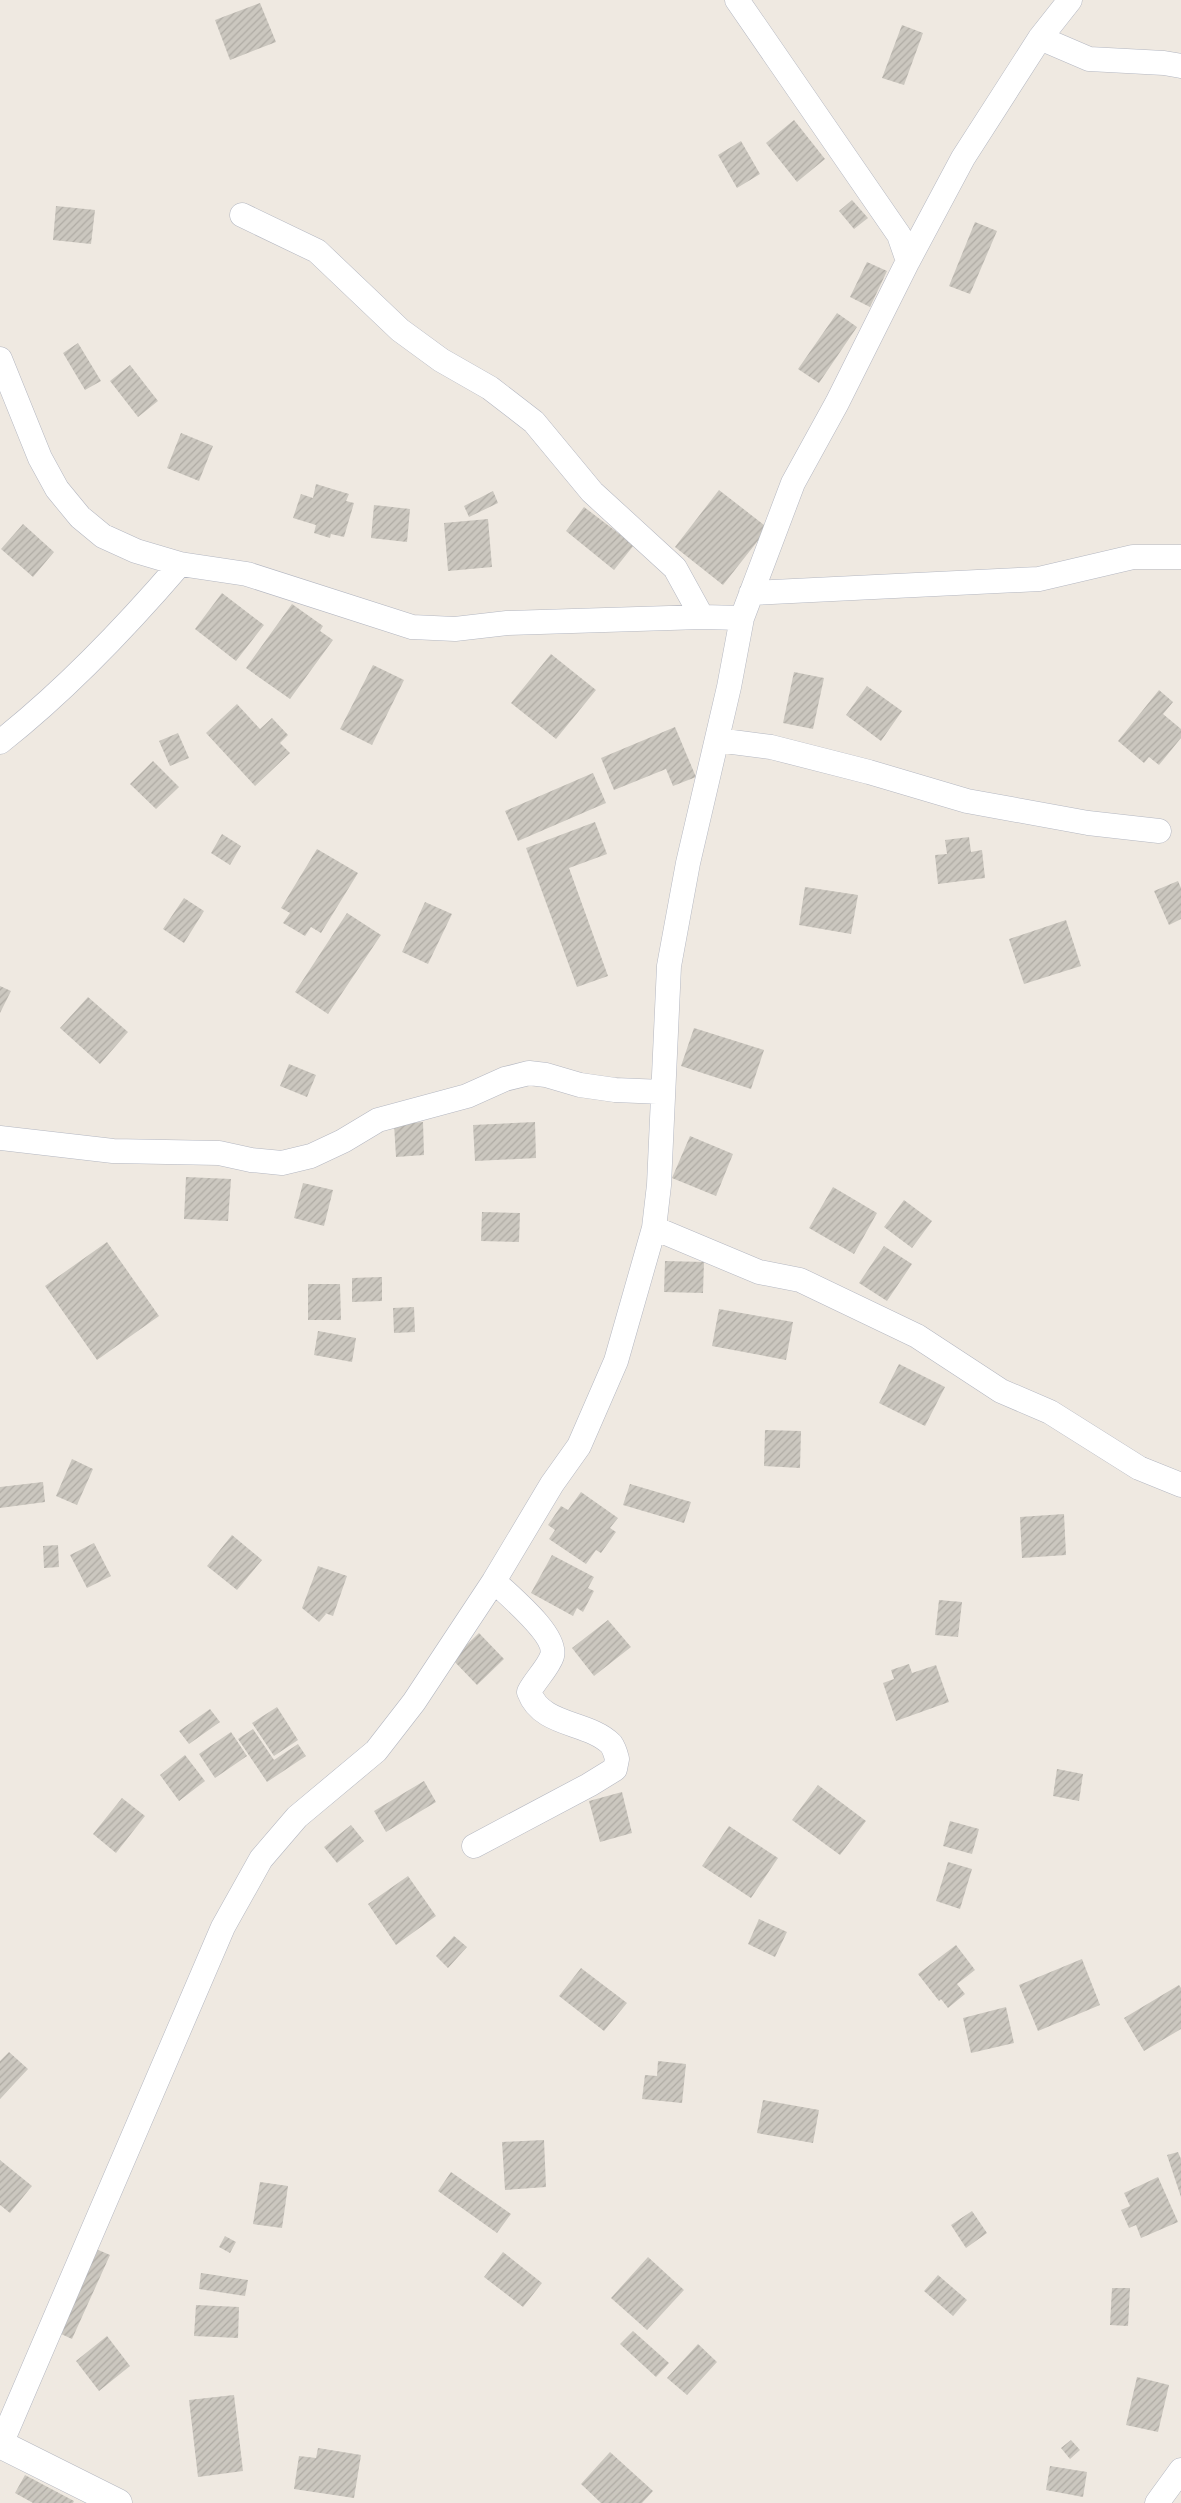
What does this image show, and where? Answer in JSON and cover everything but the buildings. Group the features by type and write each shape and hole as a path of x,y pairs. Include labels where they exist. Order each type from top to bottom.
{"main road":[{"path":"0,2444 118,2503"}],"street":[{"path":"737,0 899,235 908,261"},
{"path":"0,2444 175,2035 223,1927 252,1876 262,1859 297,1818 376,1751 414,1702 494,1581 552,1484 580,1446 616,1361 654,1228 659,1185 669,966 688,863 717,740 742,618 794,483 837,403 908,261 963,158 1040,38 1070,0"},
{"path":"1040,38 1089,59 1164,63 1181,66"},
{"path":"242,215 317,251 400,330 441,360 490,388 534,422 592,492 675,568 702,617"},
{"path":"0,359 40,458 57,489 80,517 103,536 136,551 180,564 247,574 412,628 455,628 507,624 702,617 742,618"},
{"path":"751,593 1039,580 1133,557 1181,557"},
{"path":"0,742 82,670 143,607 180,564"},
{"path":"717,740 772,747 869,772 967,801 1088,823 1159,831"},
{"path":"0,1138 112,1151 219,1153 251,1160 282,1163 311,1156 343,1141 378,1120 467,1096 506,1079 529,1073 546,1075 580,1085 615,1090 663,1092"},
{"path":"654,1228 760,1272 800,1280 909,1332 1001,1391 1050,1412 1139,1468 1181,1485"},
{"path":"474,1846 589,1786 614,1769 618,1759 611,1745 594,1734 555,1718 533,1701 529,1692 552,1655 551,1642 533,1618 494,1581"},
{"path":"1157,2503 1181,2470"}]}
